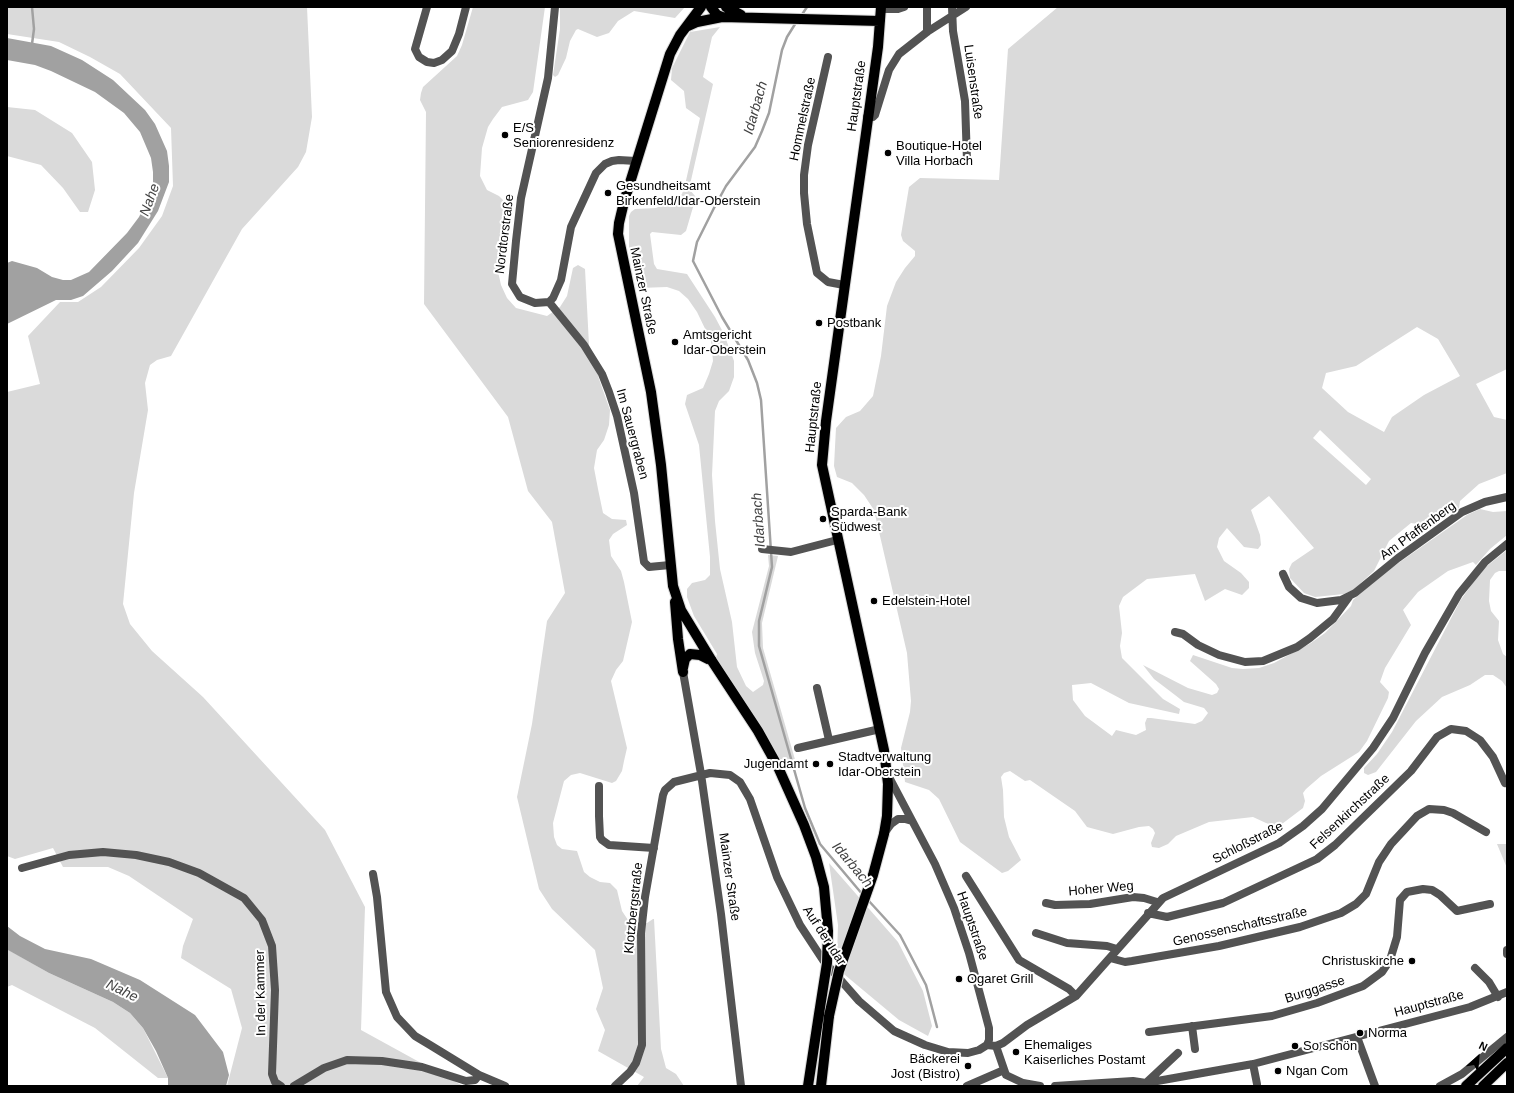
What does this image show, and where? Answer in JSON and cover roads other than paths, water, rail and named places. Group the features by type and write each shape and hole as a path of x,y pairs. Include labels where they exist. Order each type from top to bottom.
{"main road":[{"name":"Mainzer Straße","path":"675,594 670,565 661,465 651,392 618,234 620,216 670,54 685,28 701,7"},
{"path":"711,7 714,13 722,17"},
{"path":"726,7 736,13 749,16"},
{"name":"Hauptstraße","path":"881,8 822,456 824,478 880,729 888,775"},
{"path":"685,28 697,22 722,17 749,16 880,21"},
{"path":"675,594 681,610 712,661 758,731 778,767 804,825 818,862 826,902 828,931 826,962 808,1086"},
{"path":"675,594 678,639 683,672"},
{"path":"683,672 685,659 690,654 700,655 712,661"},
{"path":"822,1084 829,1016 841,964 873,875 884,834 888,806 888,775"},
{"path":"1466,1086 1507,1048"},
{"path":"1483,1086 1507,1063"}],"street":[{"path":"427,7 416,49 418,57 427,62 434,63 442,60 449,54 456,41 466,7"},
{"name":"Nordtorstraße","path":"549,302 535,303 526,301 517,294 512,284 521,198 548,78 555,7"},
{"path":"881,8 898,10 904,7"},
{"path":"927,7 927,32"},
{"name":"Luisenstraße","path":"952,7 952,17 965,101 968,161"},
{"path":"867,117 873,117 877,111 889,70 895,59 905,48 966,7"},
{"name":"Hommelstraße","path":"828,57 808,145 804,175 804,194 807,224 817,273 828,282 844,285"},
{"path":"549,302 557,292 561,280 571,226 596,172 605,164 612,161 636,161"},
{"name":"Im Sauergraben","path":"549,302 584,345 602,374 609,392 617,416 634,493 644,562 649,567 670,565"},
{"name":"Am Pfaffenberg","path":"1175,632 1183,634 1198,645 1219,655 1245,662 1263,661 1297,647 1316,634 1340,612 1349,597 1398,558 1462,512 1485,502 1507,498"},
{"path":"764,549 791,552 837,540"},
{"name":"Schloßstraße","path":"996,1046 1027,1025 1076,996 1157,902 1169,894 1279,843 1303,826 1322,809 1373,748 1393,718 1425,653 1459,594 1485,562 1507,544"},
{"name":"Am Pfaffenberg","path":"1283,574 1289,587 1301,598 1309,601 1326,603 1349,597"},
{"name":"Mainzer Straße","path":"683,672 701,774 721,914 741,1086"},
{"path":"817,688 829,740"},
{"path":"798,748 880,729"},
{"name":"Felsenkirchstraße","path":"1148,913 1167,917 1223,903 1314,861 1334,845 1401,781 1437,737 1451,729 1466,731 1480,740 1493,757 1505,783"},
{"name":"Auf der Idar","path":"701,774 720,773 730,775 740,782 750,799 777,876 800,925 836,976 875,1016 904,1037 942,1050 968,1053 979,1050 987,1045"},
{"name":"Klotzbergstraße","path":"615,1086 630,1072 636,1063 642,1045 641,933 660,804 665,790 678,780 701,774"},
{"name":"Hauptstraße","path":"888,775 935,864 956,914 971,961 989,1028 989,1040 987,1045"},
{"path":"599,786 600,838 609,845 654,848"},
{"name":"Genossenschaftsstraße","path":"1110,958 1125,962 1219,946 1300,927 1341,913 1356,904 1366,894 1379,862 1391,844 1412,820 1429,809 1444,810 1454,813 1486,832"},
{"path":"884,834 896,820 903,818 912,821"},
{"name":"In der Kammer","path":"22,868 69,855 103,852 136,855 169,862 194,871 244,898 262,920 272,946 275,990 272,1074 278,1085"},
{"path":"373,874 377,897 386,992 392,1008 404,1026 415,1036 479,1075 505,1086"},
{"path":"966,876 1019,960 1069,989 1076,996"},
{"name":"Burggasse","path":"1149,1032 1283,1013 1350,991 1371,981 1382,972 1390,960 1396,937 1400,900 1407,892 1423,889 1432,890 1440,895 1457,911 1490,904"},
{"name":"Hoher Weg","path":"1046,903 1055,905 1090,904 1133,897 1144,898 1157,902"},
{"path":"1036,933 1067,943 1107,946 1117,949"},
{"path":"1475,968 1489,982 1498,996"},
{"name":"Hauptstraße","path":"1055,1086 1133,1081 1145,1084 1253,1064 1470,1007 1507,992"},
{"path":"1192,1026 1195,1049"},
{"path":"1440,1086 1462,1074 1507,1036"},
{"path":"1357,1037 1375,1086"},
{"path":"987,1045 996,1046 1006,1075 1014,1080 1040,1086"},
{"path":"1145,1084 1178,1052"},
{"path":"294,1086 324,1068 347,1060 382,1061 422,1067 466,1081 475,1080 479,1075"},
{"path":"1253,1064 1257,1084"},
{"path":"967,1086 1004,1070"}],"water":[{"name":"Nahe","path":"7,38 51,46 82,60 113,80 145,110 155,124 167,151 169,182 158,211 138,243 112,271 83,296 71,300 56,300 7,324 7,263 12,261 37,268 52,277 63,280 71,280 89,272 127,233 139,217 153,187 153,172 151,158 140,132 124,113 95,92 51,71 35,65 7,60"},
{"name":"Nahe","path":"7,926 20,936 45,949 91,959 140,980 195,1015 223,1052 229,1075 226,1086 168,1086 168,1078 156,1051 143,1028 130,1013 113,1002 49,973 8,950"}],"waterway":[{"path":"32,7 34,29 32,44"},
{"name":"Idarbach","path":"801,16 807,7"},
{"name":"Idarbach","path":"797,21 787,37 782,50 769,113 762,131 755,147 726,186 714,208 697,242 693,261 722,317 748,360 757,383 761,400 772,567 759,621 759,646 805,808 820,844 863,895"},
{"name":"Idarbach","path":"868,900 900,935 926,985 937,1027"}],"place":[{"name":"E/S Seniorenresidenz","path":"505,135"},
{"name":"Boutique-Hotel Villa Horbach","path":"888,153"},
{"name":"Gesundheitsamt Birkenfeld/Idar-Oberstein","path":"608,193"},
{"name":"Postbank","path":"819,323"},
{"name":"Amtsgericht Idar-Oberstein","path":"675,342"},
{"name":"Sparda-Bank Südwest","path":"823,519"},
{"name":"Edelstein-Hotel","path":"874,601"},
{"name":"Jugendamt","path":"816,764"},
{"name":"Stadtverwaltung Idar-Oberstein","path":"830,764"},
{"name":"Christuskirche","path":"1412,961"},
{"name":"Ogaret Grill","path":"959,979"},
{"name":"Norma","path":"1360,1033"},
{"name":"So schön","path":"1295,1046"},
{"name":"Ehemaliges Kaiserliches Postamt","path":"1016,1052"},
{"name":"Bäckerei Jost (Bistro)","path":"968,1066"},
{"name":"Ngan Com","path":"1278,1071"}]}
